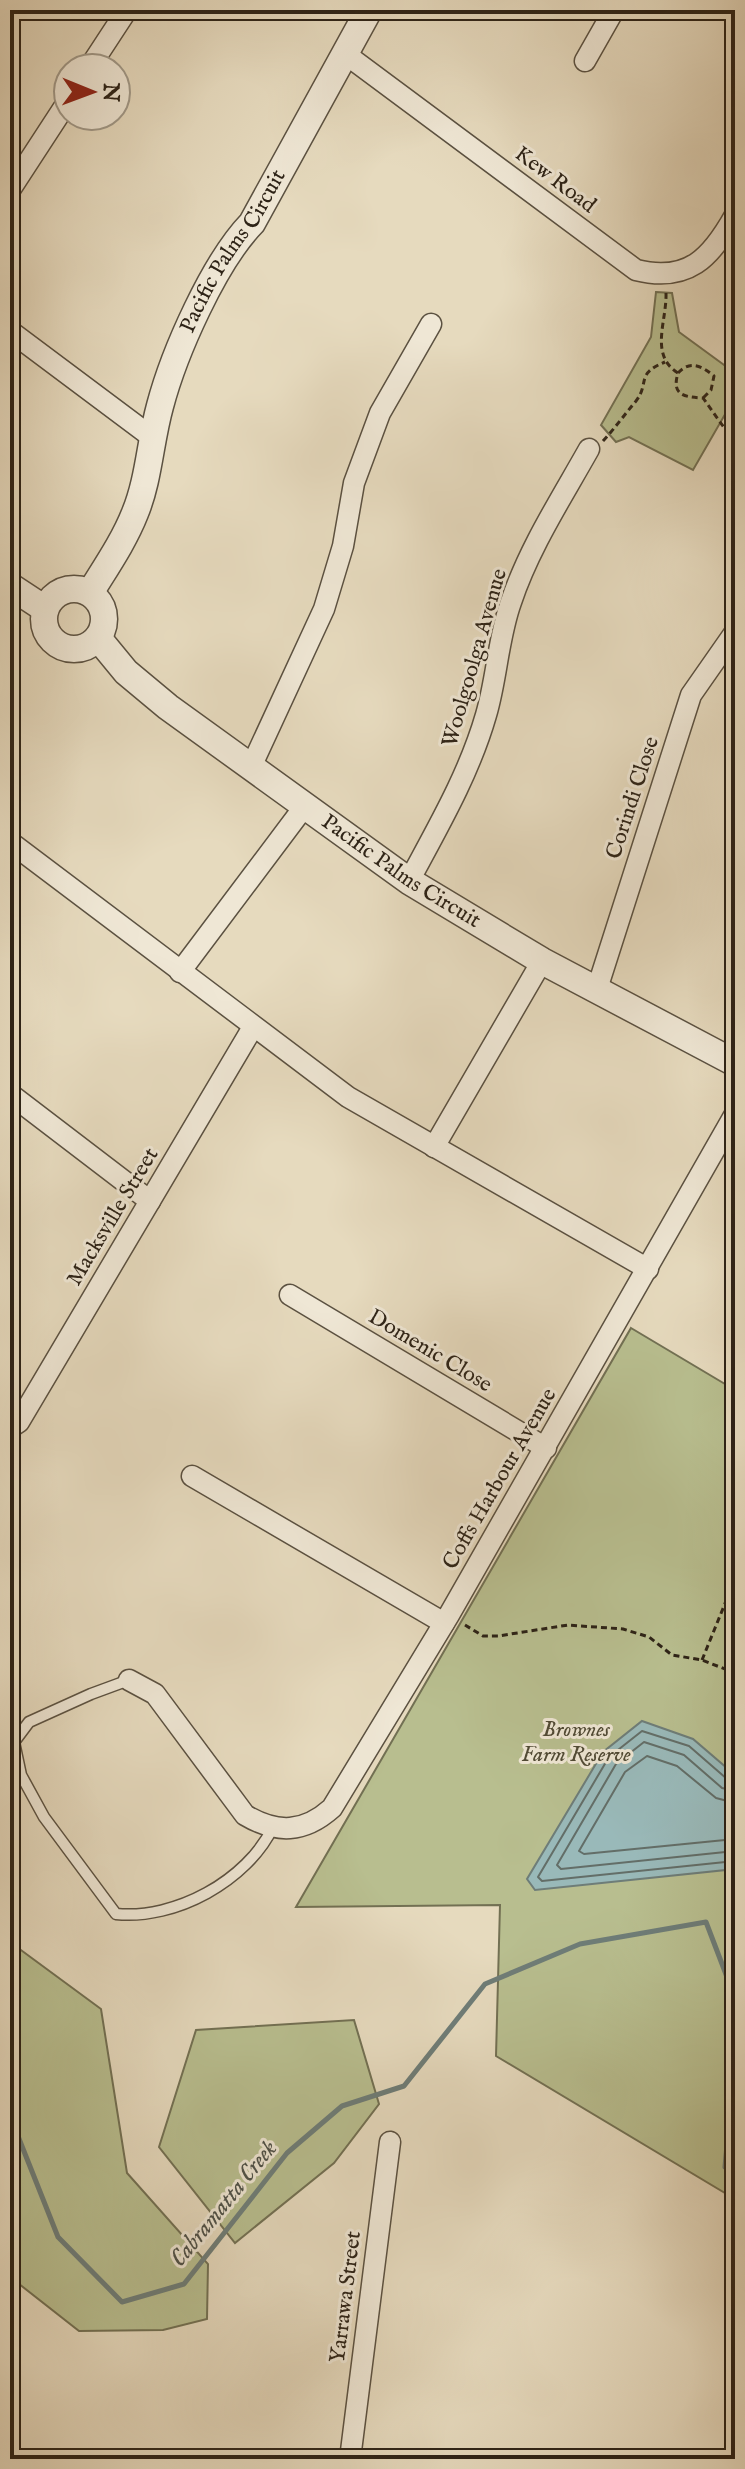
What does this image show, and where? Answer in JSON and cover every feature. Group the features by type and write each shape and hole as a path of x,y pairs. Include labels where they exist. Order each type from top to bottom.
{"street":[{"path":"99,52 127,10"},
{"name":"Pacific Palms Circuit","path":"90,593 116,552 135,513 147,473 159,407 173,366 219,267 236,239 252,223 369,10"},
{"path":"585,61 614,10"},
{"name":"Kew Road","path":"344,53 636,270 665,274"},
{"path":"10,190 52,126"},
{"path":"665,274 688,269 703,260 735,215"},
{"path":"251,767 324,609 343,546 354,483 380,413 431,324"},
{"path":"10,331 153,438"},
{"name":"Woolgoolga Avenue","path":"409,881 472,759 487,713 511,601 535,545 589,449"},
{"path":"10,586 45,609"},
{"path":"64,589 82,589 90,593 98,600 105,616 98,638 78,649 57,644 47,633 45,609 56,593 64,589"},
{"name":"Corindi Close","path":"597,989 691,695 735,632"},
{"name":"Pacific Palms Circuit","path":"98,638 126,672 304,807 409,881 542,961 735,1063"},
{"path":"180,972 304,807"},
{"path":"10,842 348,1097 648,1269"},
{"path":"434,1147 542,961"},
{"name":"Macksville Street","path":"10,1428 19,1422 253,1027"},
{"path":"10,1094 150,1201"},
{"name":"Coffs Harbour Avenue","path":"273,1827 296,1827 316,1822 332,1808 453,1623 546,1448 735,1114"},
{"name":"Domenic Close","path":"290,1295 546,1448"},
{"path":"192,1476 453,1623"},
{"path":"129,1680 155,1694 245,1815 261,1825 273,1827"},
{"name":"Yarrawa Street","path":"350,2459 390,2142"}],"lane":[{"path":"129,1680 29,1722 14,1742 21,1775 44,1817 116,1914 133,1916 177,1906 229,1879 263,1848 273,1827"}],"path":[{"path":"665,274 662,346 665,362 678,373"},
{"path":"589,449 604,441 620,423 638,398 646,374 665,362"},
{"path":"703,398 711,390 714,376 704,367 683,368 675,385 681,393 703,398 735,443"},
{"path":"702,1660 735,1579"},
{"path":"453,1623 483,1636 568,1625 623,1629 649,1637 672,1655 702,1660 735,1673"}],"green space":[{"path":"656,292 672,293 679,332 735,373 735,397 693,470 629,437 616,442 601,425 651,337"},
{"name":"Brownes Farm Reserve","path":"631,1328 735,1390 735,2199 496,2056 500,1905 296,1907"},
{"path":"10,1942 101,2009 127,2173 208,2264 207,2319 163,2330 79,2331 14,2280 10,2270"},
{"path":"354,2020 379,2104 334,2163 235,2243 159,2147 196,2030"}],"water":[{"path":"642,1721 693,1739 735,1775 735,1869 535,1890 527,1879 603,1752"}],"waterway":[{"name":"Cabramatta Creek","path":"10,2116 58,2237 122,2302 184,2284 287,2153 342,2106 404,2086 485,1984 580,1944 706,1922 735,1998"},
{"name":"Cabramatta Creek","path":"735,2053 725,2167 735,2166"}]}
